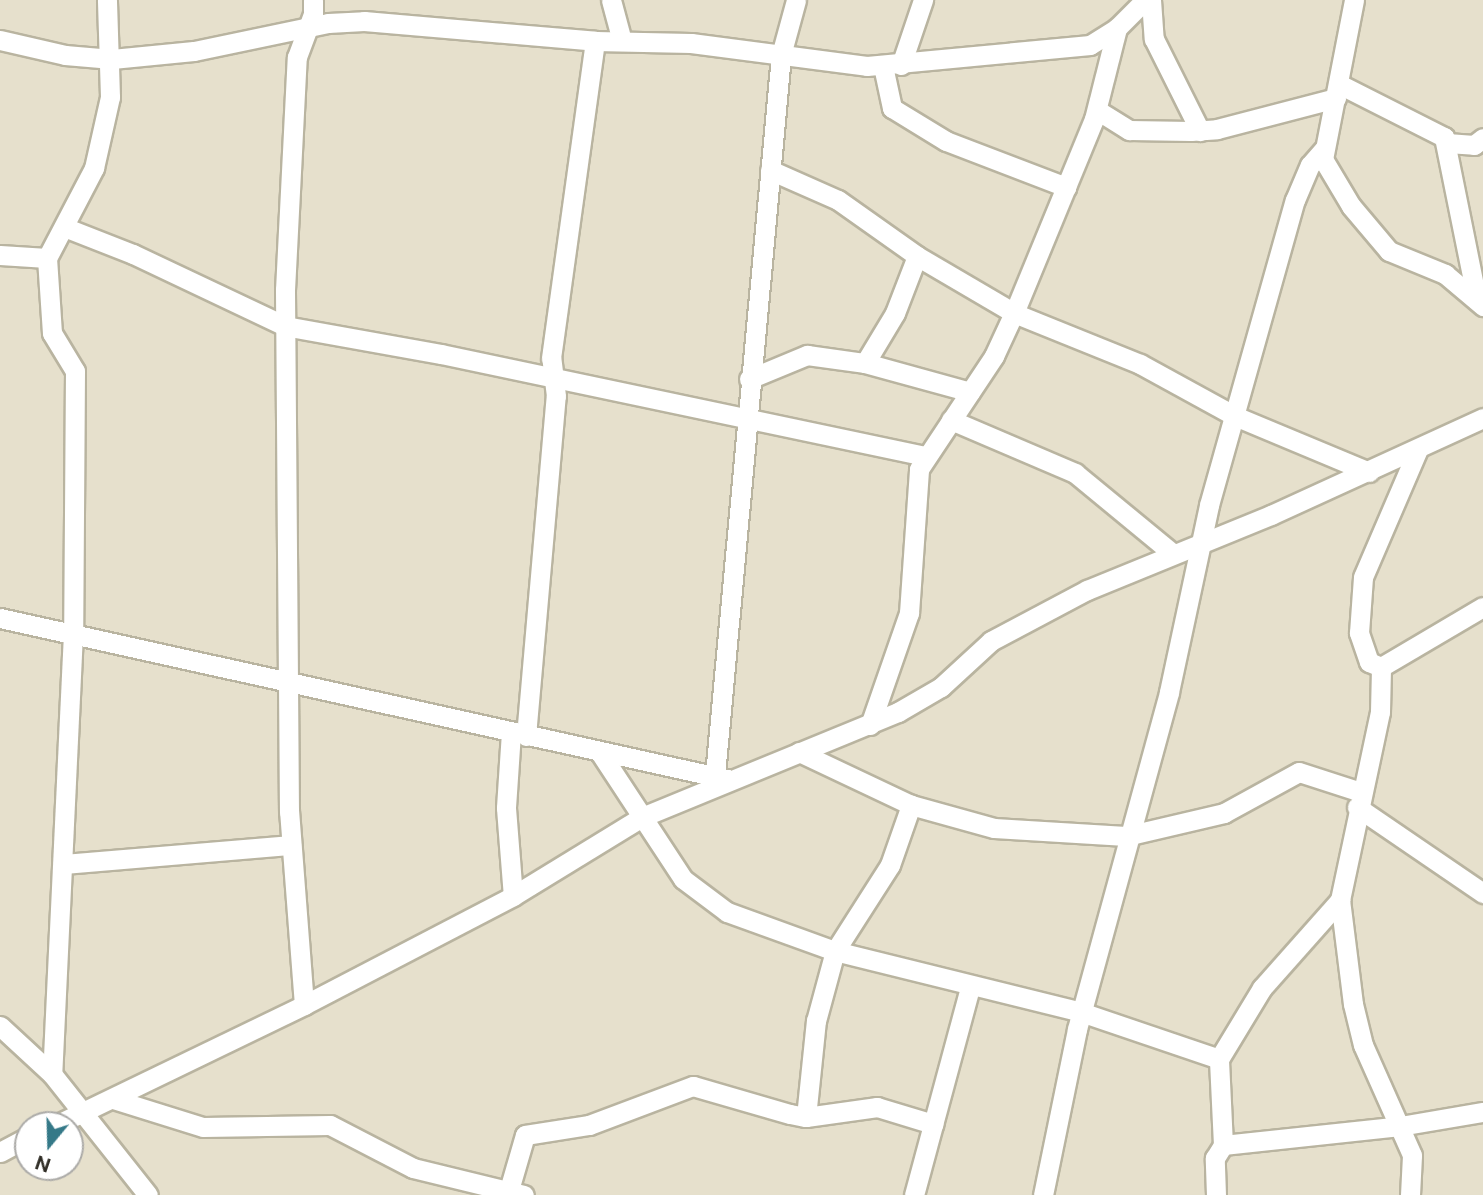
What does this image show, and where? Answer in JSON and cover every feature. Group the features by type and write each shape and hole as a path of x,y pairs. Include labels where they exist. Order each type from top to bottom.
{"street":[{"path":"52,1074 73,632 75,372 52,333 47,258 82,195 102,144 112,59 107,0"},
{"path":"304,1005 291,845 285,326 298,57 313,0"},
{"path":"611,0 622,41"},
{"path":"722,777 745,418 781,55 796,0"},
{"path":"923,0 892,65 892,108 946,141 1066,187"},
{"path":"0,40 65,55 112,59 194,51 307,27 364,21 595,41 691,43 781,55 892,65 1090,45 1117,29 1145,0"},
{"path":"1151,0 1154,39 1200,131"},
{"path":"1354,0 1323,159 1335,182 1379,242 1403,259 1445,274 1480,303"},
{"path":"870,725 909,613 917,478 926,456 994,356 1014,313 1097,110 1117,29"},
{"path":"513,895 506,808 519,734 556,396 551,358 595,41"},
{"path":"1097,110 1129,130 1200,131 1338,91 1437,133 1447,144 1480,303"},
{"path":"1447,144 1474,145 1483,138"},
{"path":"1043,1195 1081,1012 1126,836 1169,692 1200,542 1237,417 1295,200 1310,165 1324,149"},
{"path":"769,170 838,200 917,257 1014,313 1140,365 1237,417 1369,472"},
{"path":"64,227 133,254 285,326 553,378 926,456"},
{"path":"0,255 47,258"},
{"path":"865,363 895,313 917,257"},
{"path":"749,379 799,356 865,363 970,392"},
{"path":"84,1114 304,1005 513,895 642,817 722,777 870,725 941,687 991,641 1087,590 1171,552 1369,472 1483,418"},
{"path":"951,420 1074,473 1171,552"},
{"path":"1381,667 1369,662 1362,648 1363,577 1418,449"},
{"path":"1381,667 1483,607"},
{"path":"0,618 722,777"},
{"path":"1381,667 1380,712 1359,800 1340,900 1363,1045 1401,1126 1413,1163 1410,1195"},
{"path":"599,751 683,879 702,896 763,928 970,988 1081,1012 1219,1059"},
{"path":"799,752 911,805 994,828 1126,836 1224,813 1300,772 1359,800 1483,893"},
{"path":"806,1116 816,1021 835,951 886,873 911,805"},
{"path":"64,864 291,845"},
{"path":"1216,1195 1215,1158 1223,1145 1219,1059 1262,988 1340,900"},
{"path":"914,1195 970,988"},
{"path":"0,1026 52,1074 81,1111"},
{"path":"113,1099 203,1127 330,1125 413,1168 516,1193 525,1135 589,1125 693,1086 806,1116 877,1107 933,1124"},
{"path":"1223,1145 1401,1126 1483,1112"},
{"path":"84,1115 148,1195"}]}
